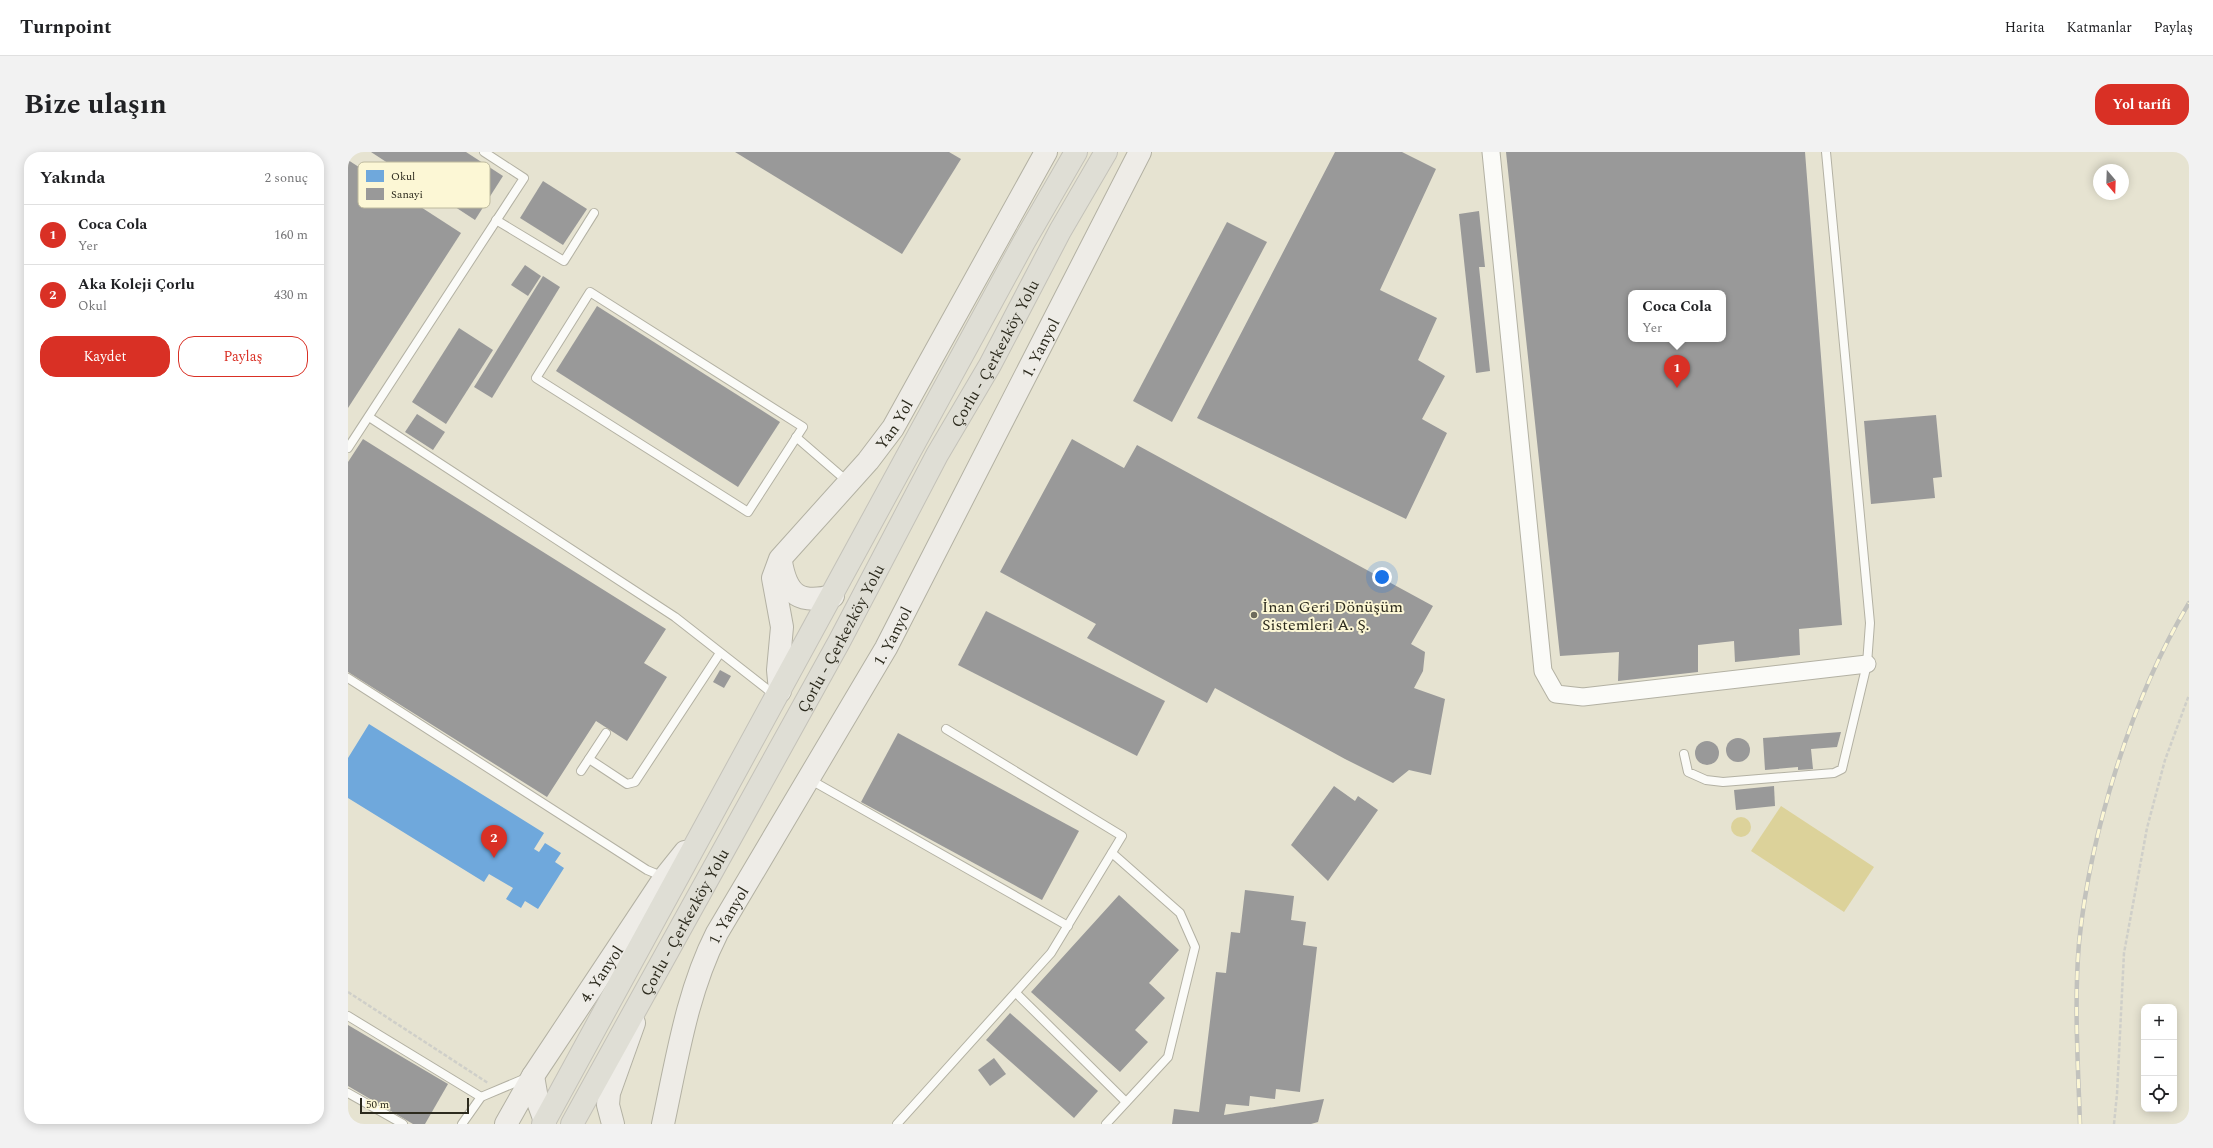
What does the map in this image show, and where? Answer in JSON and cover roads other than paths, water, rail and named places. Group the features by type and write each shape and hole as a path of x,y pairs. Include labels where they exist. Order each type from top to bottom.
{"main road":[{"name":"Yan Yol","path":"778,694 778,670 782,627 773,578 780,559 868,462 893,428 1046,152"},
{"name":"Çorlu - Çerkezköy Yolu","path":"548,1123 704,830 833,596 1024,242 1076,152"},
{"name":"Çorlu - Çerkezköy Yolu","path":"572,1124 638,1002 839,642 937,455 990,365 1060,231 1106,152"},
{"name":"1. Yanyol","path":"663,1124 694,985 703,960 717,933 886,648 1140,152"},
{"path":"780,559 784,580 790,589 800,597 817,600 833,596"},
{"name":"4. Yanyol","path":"506,1124 533,1076 665,877 704,830"},
{"path":"613,1124 608,1105 609,1093 612,1080 631,1035 638,1002"},
{"path":"533,1076 537,1099 548,1123"}],"street":[{"path":"1491,152 1543,671 1556,694 1583,697 1866,664"}],"lane":[{"path":"348,448 524,178 484,152"},
{"path":"1684,754 1688,772 1706,780 1723,782 1834,773 1842,769 1866,664 1870,623 1826,152"},
{"path":"496,220 564,261 594,213"},
{"path":"590,292 803,427 796,438 748,512 536,378 590,292"},
{"path":"369,417 674,617 778,694"},
{"path":"796,438 849,483"},
{"path":"589,759 627,784 635,782 720,652"},
{"path":"348,678 647,870 665,877"},
{"path":"897,1124 1051,953 1122,836 946,729"},
{"path":"581,771 606,733"},
{"path":"808,779 1068,926"},
{"path":"1106,1124 1168,1056 1195,947 1180,913 1112,853"},
{"path":"1016,993 1126,1102"},
{"path":"348,1016 481,1097"},
{"path":"462,1124 481,1097 533,1076"},
{"path":"348,1093 403,1124"}],"railway":[{"path":"2080,1124 2077,1034 2079,943 2093,857 2117,767 2132,723 2149,680 2168,640 2189,603"}],"place":[{"name":"Coca Cola","path":"1677,388"},
{"name":"İnan Geri Dönüşüm Sistemleri A. Ş.","path":"1254,615"},
{"name":"Aka Koleji Çorlu","path":"494,858"}]}
